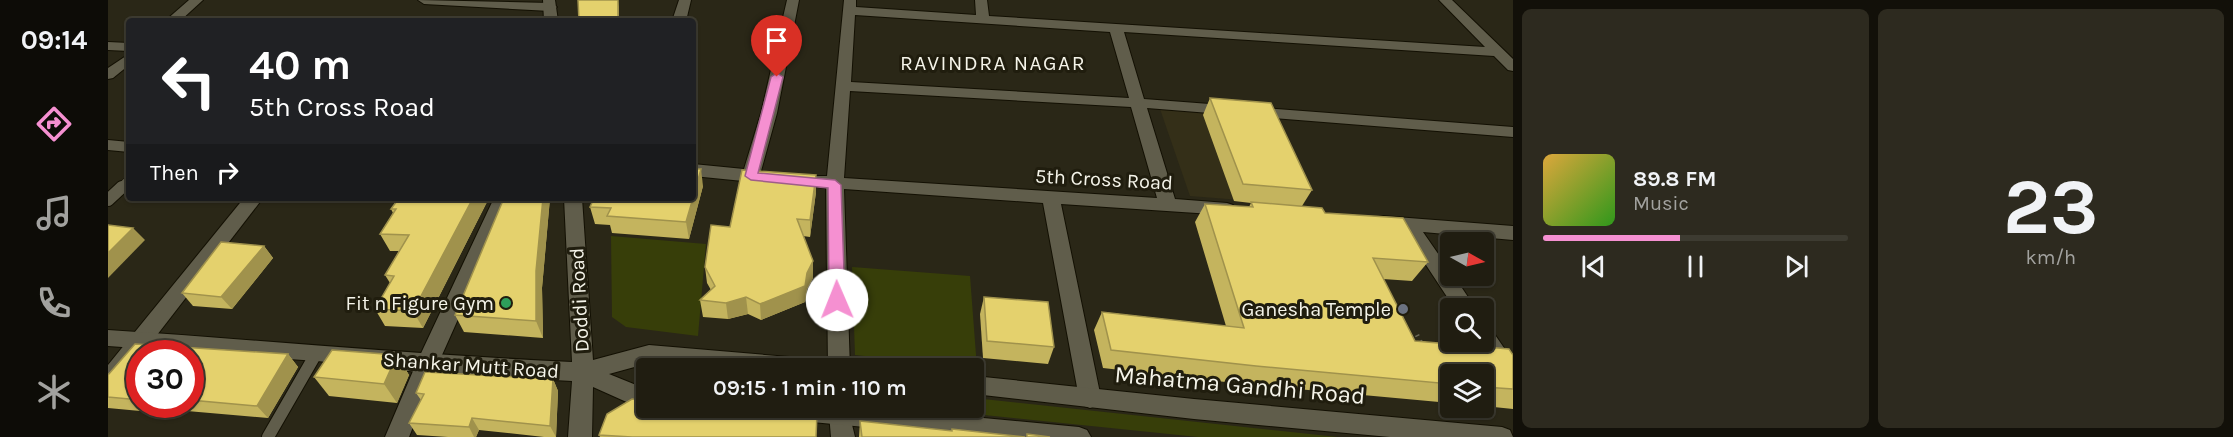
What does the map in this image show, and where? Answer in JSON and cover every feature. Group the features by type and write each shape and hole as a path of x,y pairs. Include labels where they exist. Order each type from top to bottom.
{"street":[{"path":"176,18 197,0"},
{"path":"424,0 549,3 551,18"},
{"path":"680,18 685,0"},
{"path":"751,176 769,113 793,0"},
{"path":"981,0 983,19"},
{"path":"1445,0 1513,67"},
{"path":"838,358 835,185 849,5 983,19 1498,52"},
{"path":"1115,26 1136,104 1168,205"},
{"path":"108,46 126,47"},
{"path":"108,75 126,60"},
{"path":"843,86 1136,104 1513,132"},
{"path":"108,145 126,147"},
{"name":"5th Cross Road","path":"696,170 835,185 1248,211"},
{"path":"1051,198 1090,398"},
{"path":"141,340 252,201"},
{"path":"397,437 427,364 502,201"},
{"name":"Doddi Road","path":"573,201 583,372 580,437"},
{"path":"1362,220 1513,233"},
{"path":"1408,224 1458,298"},
{"name":"Shankar Mutt Road","path":"108,338 141,340"},
{"name":"Shankar Mutt Road","path":"204,344 316,352 427,364 583,372"},
{"path":"1494,350 1513,379"},
{"path":"583,372 650,354 697,358"},
{"path":"108,381 126,359"},
{"path":"583,372 636,396"},
{"name":"Mahatma Gandhi Road","path":"984,386 1422,433 1502,437"},
{"path":"841,418 843,437"},
{"path":"904,418 1079,437"}],"lane":[{"path":"108,200 126,183"},
{"path":"268,437 316,352"}],"path":[{"path":"1417,335 1426,353"}],"shaded area":[{"path":"1160,109 1265,117 1304,205 1190,196"}],"green space":[{"path":"611,236 706,244 698,336 626,327 612,317"},
{"path":"852,267 970,276 976,358 883,358 855,355"},
{"path":"984,399 1338,437 1198,437 984,415"}],"building":[{"path":"578,0 618,0 618,18 579,18"},
{"path":"1210,98 1271,103 1312,190 1243,184"},
{"path":"696,169 701,169 696,187"},
{"path":"742,170 816,175 810,220 797,219 813,261 807,273 805,286 760,304 746,297 726,303 700,300 715,286 705,267 711,225 730,227"},
{"path":"397,201 471,201 413,311 375,309 394,276 385,275 409,235 380,234 396,209 391,209"},
{"path":"503,201 543,201 536,271 536,321 455,315"},
{"path":"593,201 692,201 686,222 607,216 611,208 590,207"},
{"path":"1251,202 1322,208 1325,213 1403,218 1428,262 1373,258 1415,341 1440,343 1440,352 1494,352 1494,348 1509,349 1513,355 1513,389 1494,388 1494,364 1440,364 1440,383 1111,350 1102,312 1244,328 1205,204 1253,207"},
{"path":"108,225 133,228 108,253"},
{"path":"221,242 264,246 221,297 182,293"},
{"path":"984,297 1048,302 1054,347 987,341"},
{"path":"204,349 288,354 257,406 204,401"},
{"path":"332,350 397,355 384,384 314,377"},
{"path":"126,354 126,399 108,397 108,375"},
{"path":"425,372 553,379 550,426 472,418 469,427 409,423 424,394 416,393"},
{"path":"632,399 636,400 636,418 817,418 816,437 599,435 607,414"},
{"path":"860,421 952,431 952,429 1025,437 862,437"},
{"path":"1027,434 1050,437 1027,437"}],"place":[{"name":"Fit n Figure Gym","path":"506,303"},
{"name":"Ganesha Temple","path":"1403,309"}],"district":[{"name":"RAVINDRA NAGAR","path":"993,63"}],"route":[{"path":"777,77 751,176 835,185 837,300"}]}
